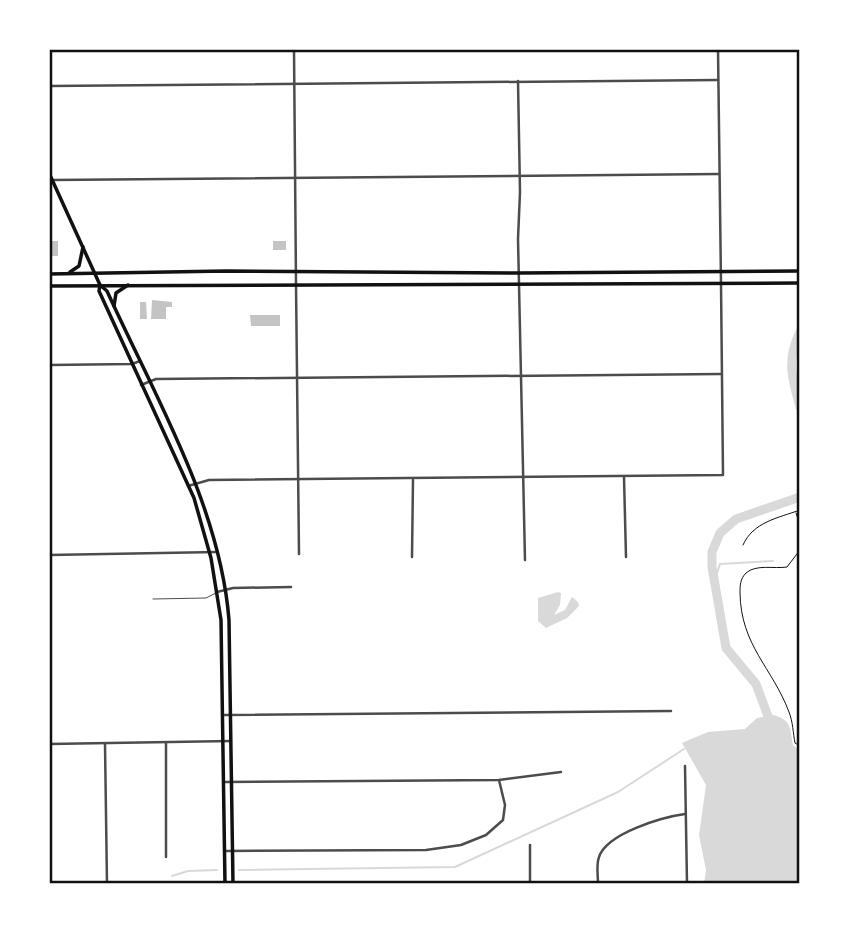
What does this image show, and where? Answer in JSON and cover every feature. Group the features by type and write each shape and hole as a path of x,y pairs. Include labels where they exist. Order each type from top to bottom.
{"main road":[{"path":"49,173 100,285 107,291 149,381 211,524 225,589 230,651 233,884"},
{"path":"63,274 74,271 79,266 83,245"},
{"path":"49,274 800,271"},
{"path":"49,286 800,283"},
{"path":"100,285 99,292 188,486 204,526 210,552 218,592 222,651 225,884"},
{"path":"114,308 116,293 128,285"},
{"path":"214,575 222,573"},
{"path":"222,651 230,651"}],"street":[{"path":"294,49 299,554"},
{"path":"188,486 209,480 723,475 718,49"},
{"path":"49,86 718,80"},
{"path":"518,81 520,175 517,231 525,560"},
{"path":"52,180 719,174"},
{"path":"49,365 139,362"},
{"path":"141,385 156,379 723,374"},
{"path":"624,477 626,557"},
{"path":"412,557 413,479"},
{"path":"49,555 218,552"},
{"path":"218,592 225,589 291,587"},
{"path":"223,715 671,711"},
{"path":"49,744 231,741"},
{"path":"105,743 107,884"},
{"path":"166,743 166,857"},
{"path":"685,766 687,884"},
{"path":"224,782 499,780 561,772"},
{"path":"225,851 426,850 461,845 486,835 503,820 505,805 499,780"},
{"path":"598,884 598,860 607,845 659,819 685,814"},
{"path":"530,845 530,884"}],"lane":[{"path":"153,599 206,598 218,592"}],"path":[{"path":"743,545 753,530 800,510"},
{"path":"795,511 800,525"},
{"path":"800,550 787,567 756,568 748,571 742,578 740,590 742,620 748,636 785,704 791,717 795,743 800,746"}],"shaded area":[{"path":"561,593 560,605 554,615 565,610 572,597 579,606 567,618 546,628 538,621 538,598"},
{"path":"774,715 787,723 793,745 800,751 800,884 704,884 706,870 699,835 706,785 682,743 708,732 745,729 757,718"}],"building":[{"path":"49,241 58,241 58,256 49,256"},
{"path":"273,241 286,241 286,250 273,250"},
{"path":"152,300 172,302 172,307 166,307 166,319 151,319"},
{"path":"140,302 146,302 147,319 140,319"},
{"path":"250,315 280,315 280,326 251,326"}],"waterway":[{"path":"800,332 792,360 800,407"},
{"path":"772,727 756,684 726,648 712,567 712,552 720,533 736,519 800,497"},
{"path":"715,579 720,564 773,561"},
{"path":"239,870 455,867 618,792 684,749"},
{"path":"172,876 188,871 217,870"}]}
